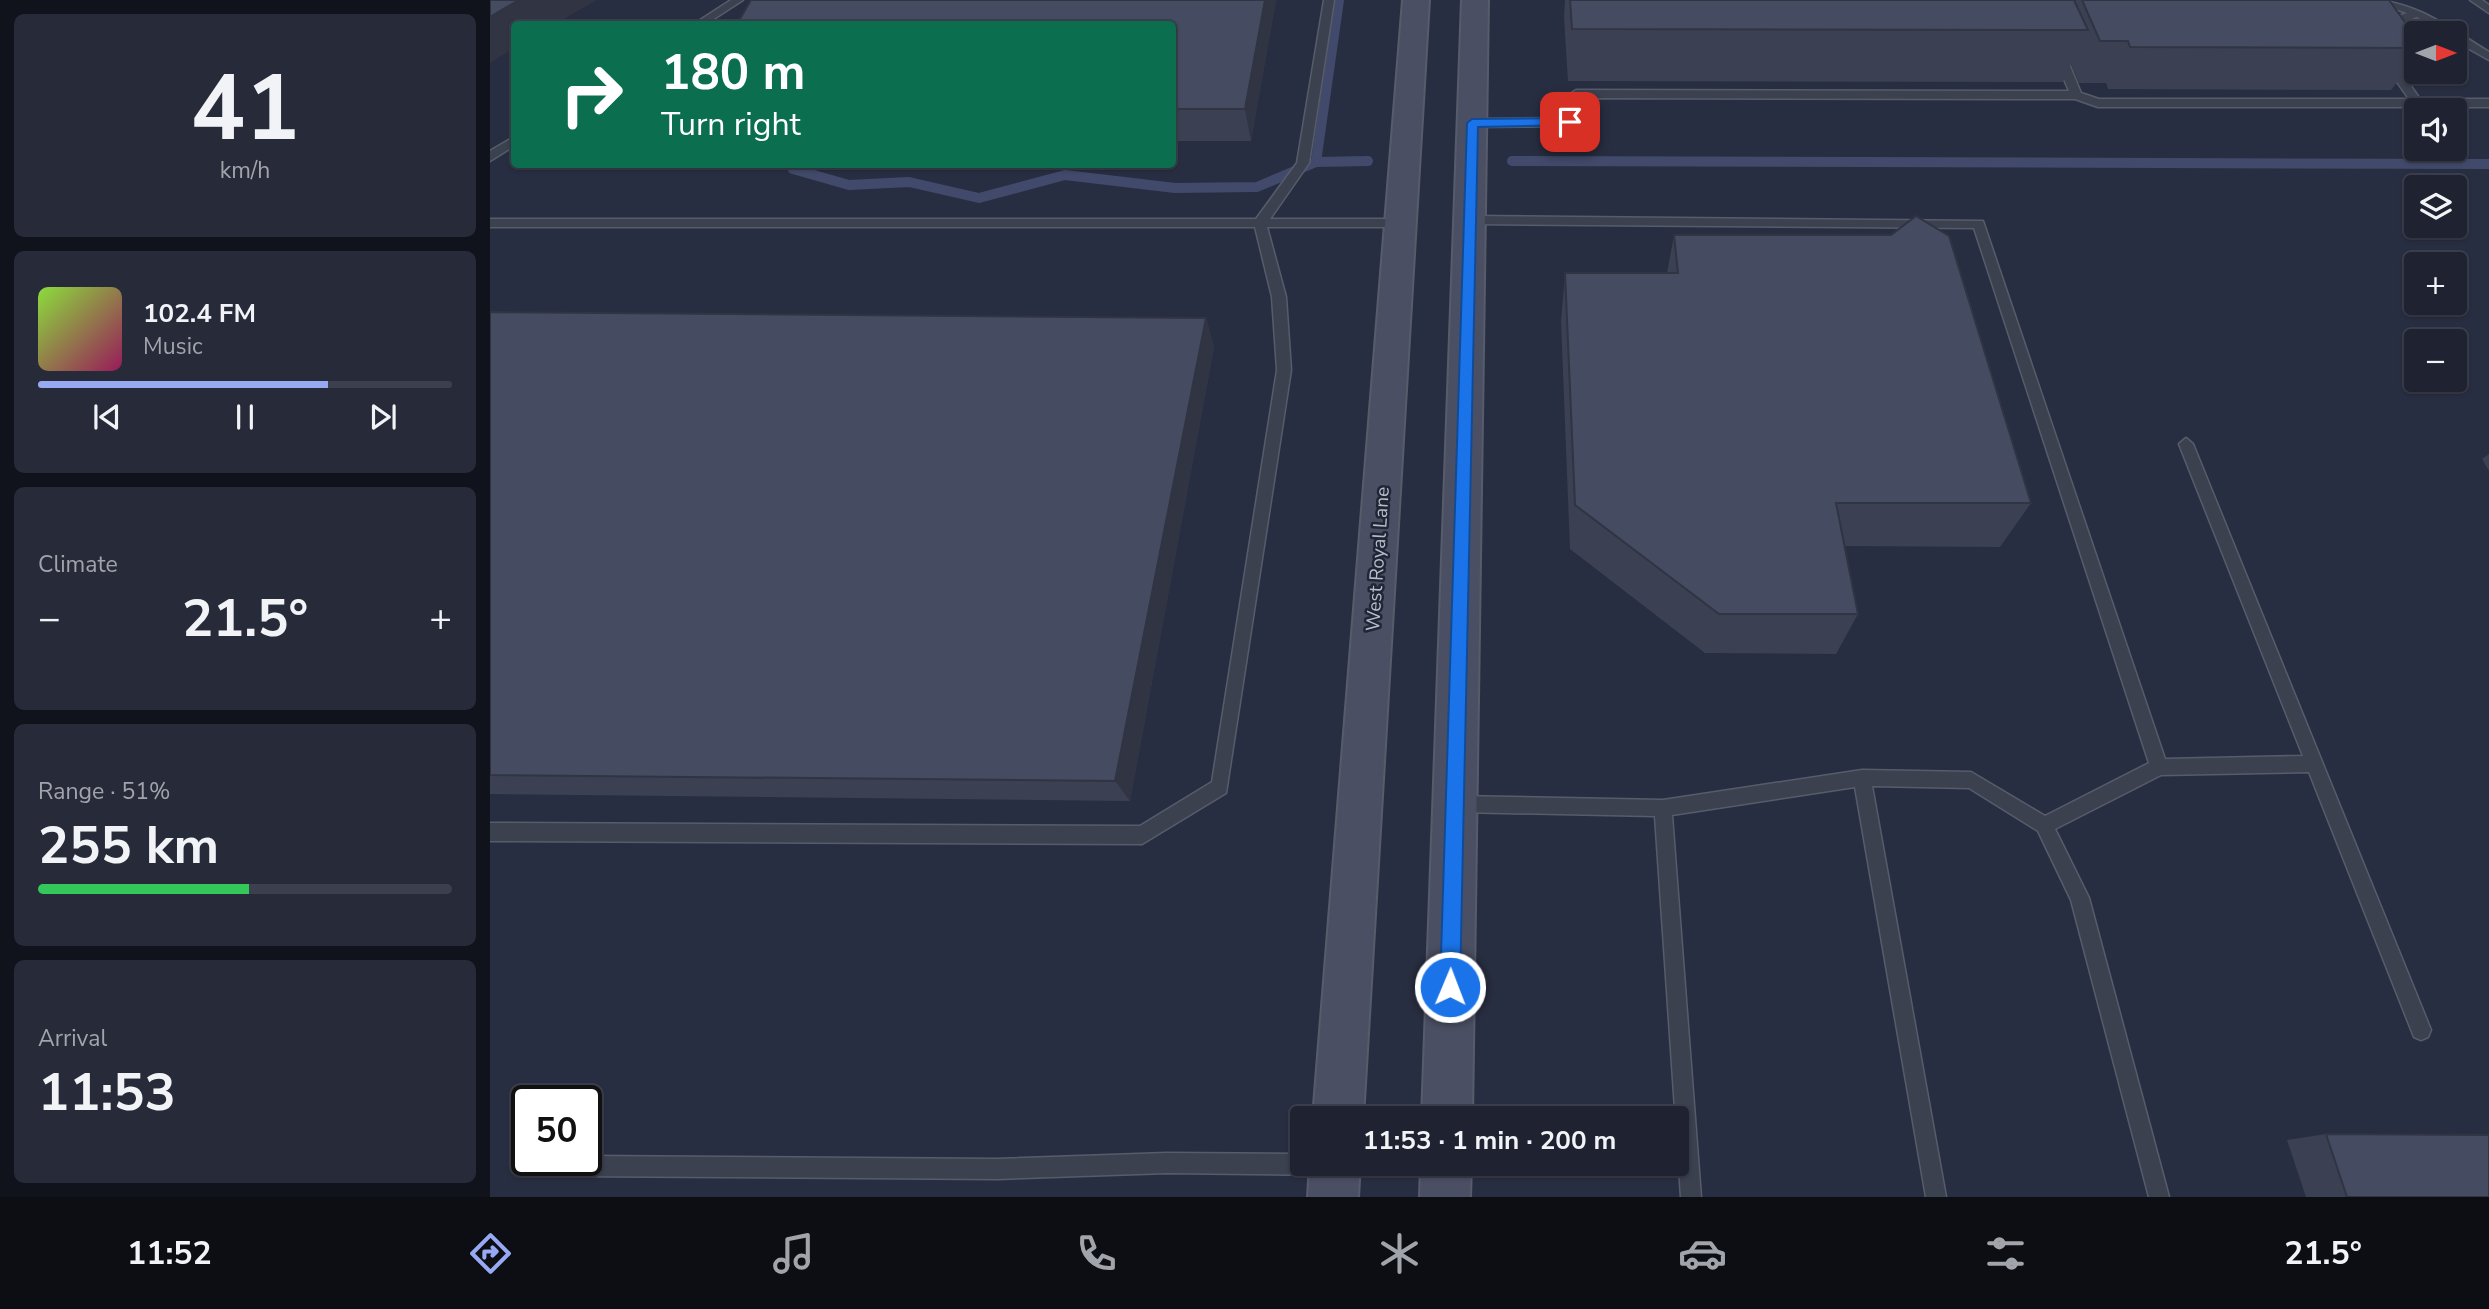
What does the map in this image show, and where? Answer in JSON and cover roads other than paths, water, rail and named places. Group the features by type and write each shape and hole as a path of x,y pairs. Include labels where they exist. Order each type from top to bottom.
{"main road":[{"name":"West Royal Lane","path":"1339,1106 1416,0"},
{"path":"1447,1106 1475,0"},
{"path":"1445,1197 1446,1176"}],"lane":[{"path":"704,21 738,0"},
{"path":"1260,223 1303,163 1329,0"},
{"path":"2374,0 2418,13 2431,21"},
{"path":"2475,0 2489,10"},
{"path":"2368,31 2418,13"},
{"path":"2468,44 2489,57"},
{"path":"2056,48 2076,95"},
{"path":"2382,51 2414,98"},
{"path":"1472,123 1570,122 1578,115 1576,94 2076,95 2098,103 2404,103"},
{"path":"2467,103 2489,103"},
{"path":"490,157 511,144"},
{"path":"1470,220 1979,224 2159,766"},
{"path":"490,223 1400,223"},
{"path":"490,832 1142,835 1220,787 1284,370 1279,297 1260,223"},
{"path":"2186,443 2421,1030"},
{"path":"2044,825 2159,766 2315,764"},
{"path":"1455,804 1663,808 1862,778 1971,780 2044,825 2080,898 2159,1197"},
{"path":"1862,778 1936,1197"},
{"path":"1663,808 1692,1197"},
{"path":"602,1166 998,1169 1290,1162"}],"waterway":[{"path":"1316,162 1339,0"},
{"path":"1316,162 1368,161"},
{"path":"1512,161 2489,164"},
{"path":"793,168 849,185 909,182 979,198 1065,175 1175,188 1257,187 1316,162"}]}
